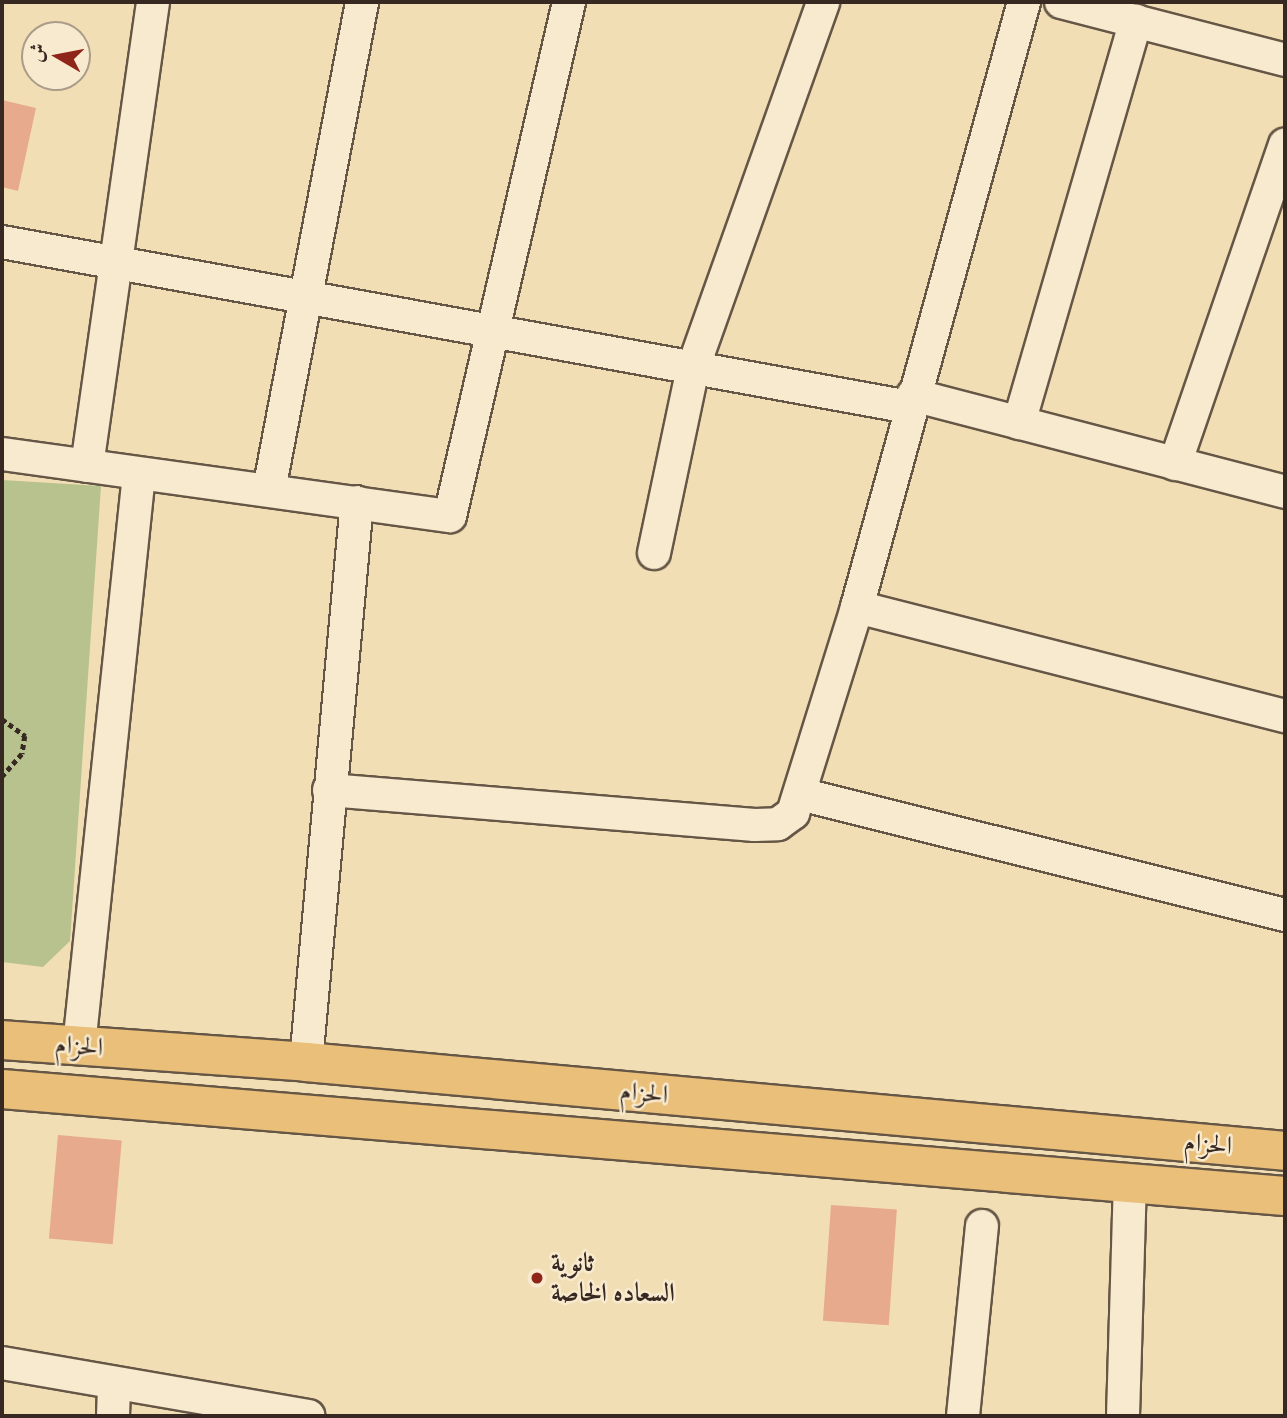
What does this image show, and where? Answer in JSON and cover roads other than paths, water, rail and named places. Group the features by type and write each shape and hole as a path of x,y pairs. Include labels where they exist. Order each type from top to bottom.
{"main road":[{"name":"الحزام","path":"2,1040 306,1062 1285,1151"},
{"name":"الحزام","path":"2,1088 1285,1196"}],"street":[{"path":"87,466 113,263 153,2"},
{"path":"269,490 362,2"},
{"path":"2,454 450,516 569,2"},
{"path":"654,553 693,368 823,2"},
{"path":"329,790 755,825 778,824 793,813 857,607 911,401 1024,2"},
{"path":"1061,2 1285,60"},
{"path":"1019,423 1136,21"},
{"path":"1175,464 1285,144"},
{"path":"2,242 693,368 911,401 1019,423 1285,492"},
{"path":"79,1046 139,474"},
{"path":"306,1062 357,502"},
{"path":"857,607 1285,716"},
{"path":"800,794 1285,915"},
{"path":"1123,1416 1130,1185"},
{"path":"963,1416 982,1226"},
{"path":"2,1363 308,1416"},
{"path":"113,1416 114,1384"}],"place":[{"name":"ثانوية السعاده الخاصة","path":"537,1278"}]}
